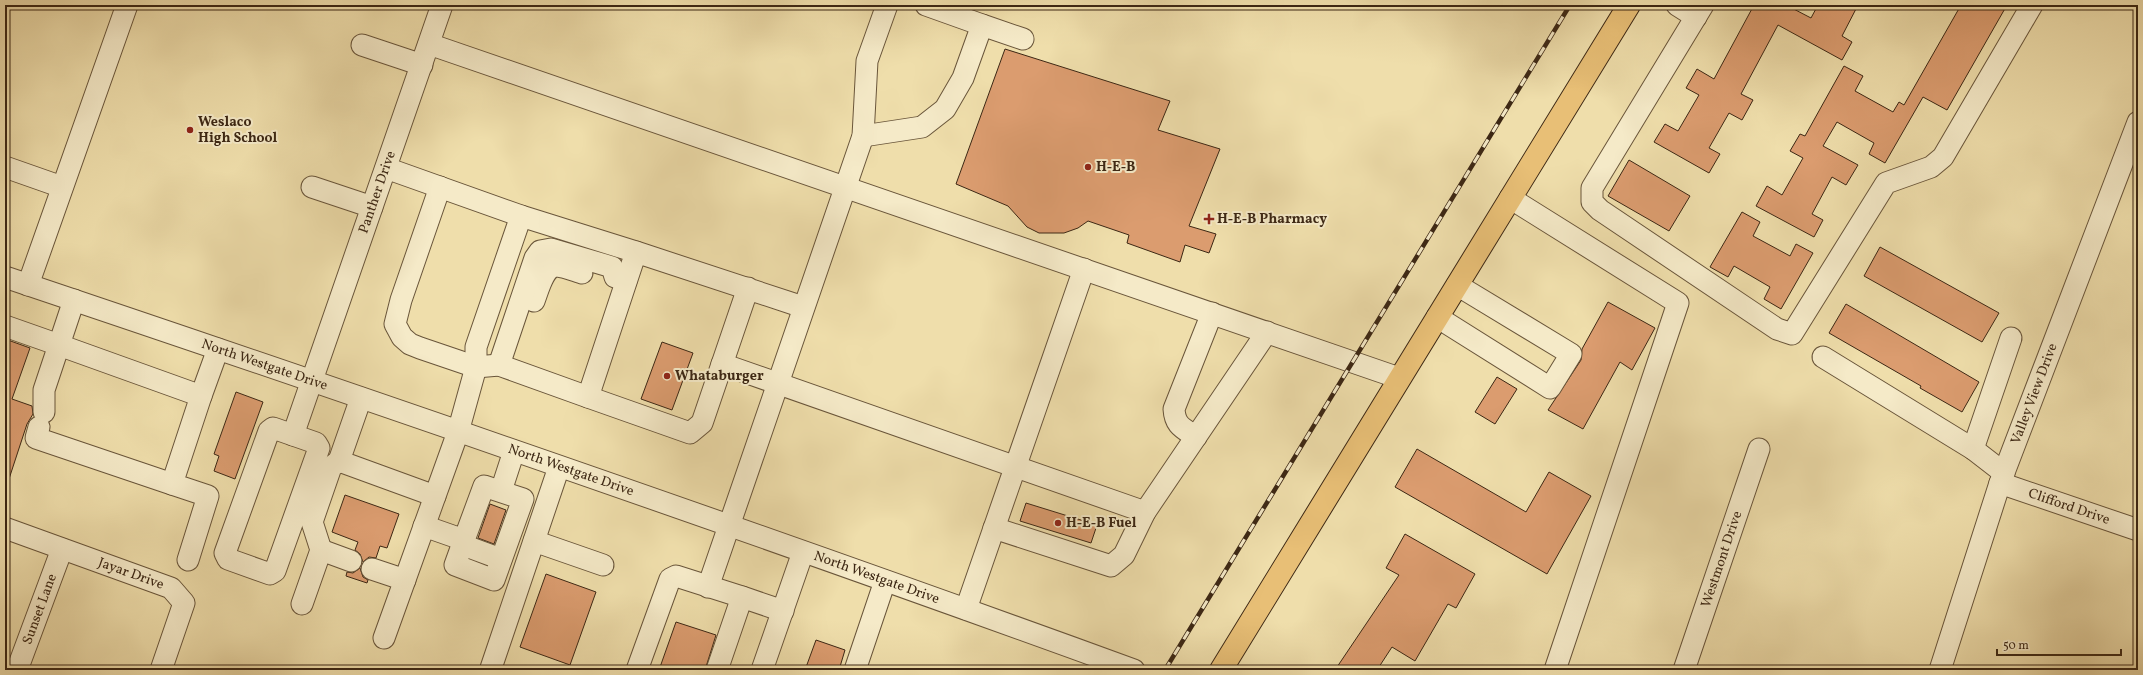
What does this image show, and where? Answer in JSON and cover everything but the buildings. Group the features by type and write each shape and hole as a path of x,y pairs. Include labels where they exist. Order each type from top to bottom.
{"main road":[{"path":"1221,670 1629,5"}],"street":[{"path":"28,285 127,5"},
{"name":"Panther Drive","path":"293,435 442,5"},
{"path":"708,587 844,187 863,136 867,61 887,5"},
{"path":"926,5 1023,39"},
{"path":"1677,5 1700,11 1592,188 1592,202 1600,210 1777,329 1792,334 1886,183 1931,167 1943,157 2032,5"},
{"path":"863,136 922,127 946,109 963,78 982,25"},
{"path":"429,44 1399,378"},
{"path":"362,45 422,65"},
{"name":"Valley View Drive","path":"1940,670 2002,478 2138,122"},
{"path":"5,167 62,187"},
{"path":"386,168 521,216 803,307"},
{"path":"312,187 372,207"},
{"path":"440,187 401,300 395,324 402,337 410,344 476,367 504,366 690,433 702,424 748,288"},
{"path":"1510,198 1678,303 1555,670"},
{"path":"384,638 458,432 476,367 476,347 521,216"},
{"path":"504,366 536,258 540,251 551,249 612,267 620,279"},
{"path":"588,397 620,279 636,252"},
{"path":"966,609 1084,269"},
{"name":"North Westgate Drive","path":"5,277 313,380 966,609 1134,670"},
{"path":"1437,317 1550,388 1571,354 1456,285"},
{"path":"74,300 44,390 42,420 36,438 208,496 188,560"},
{"path":"1196,437 1178,424 1175,419 1174,409 1212,313"},
{"path":"5,326 201,396"},
{"path":"994,528 1111,566 1124,555 1146,512 1267,332"},
{"path":"1973,449 2011,338"},
{"path":"172,484 218,349"},
{"name":"Clifford Drive","path":"1823,356 1973,449 2002,478 2138,530"},
{"path":"722,364 1146,512"},
{"path":"302,604 320,550 312,522 331,467 339,461 362,398"},
{"path":"273,428 293,435 316,443 319,448 275,571 270,574 228,559 225,553 269,431 273,428"},
{"name":"Westmont Drive","path":"1684,670 1759,449"},
{"path":"501,492 514,451"},
{"path":"339,461 435,496"},
{"path":"491,668 559,467"},
{"path":"424,526 463,543 501,559 523,499 484,486 463,543"},
{"name":"Jayar Drive","path":"5,528 171,588 184,603 161,670"},
{"path":"534,541 603,565"},
{"name":"Sunset Lane","path":"17,670 62,549"},
{"path":"320,550 351,561"},
{"path":"762,670 803,552"},
{"path":"372,568 405,580"},
{"path":"637,670 670,579 676,576 783,611"},
{"path":"855,670 885,581"},
{"path":"717,670 742,597"}],"railway":[{"path":"1165,670 1570,5"}],"place":[{"name":"Weslaco High School","path":"190,130"},
{"name":"H-E-B","path":"1088,167"},
{"name":"H-E-B Pharmacy","path":"1209,219"},
{"name":"Whataburger","path":"667,376"},
{"name":"H-E-B Fuel","path":"1058,523"}]}
